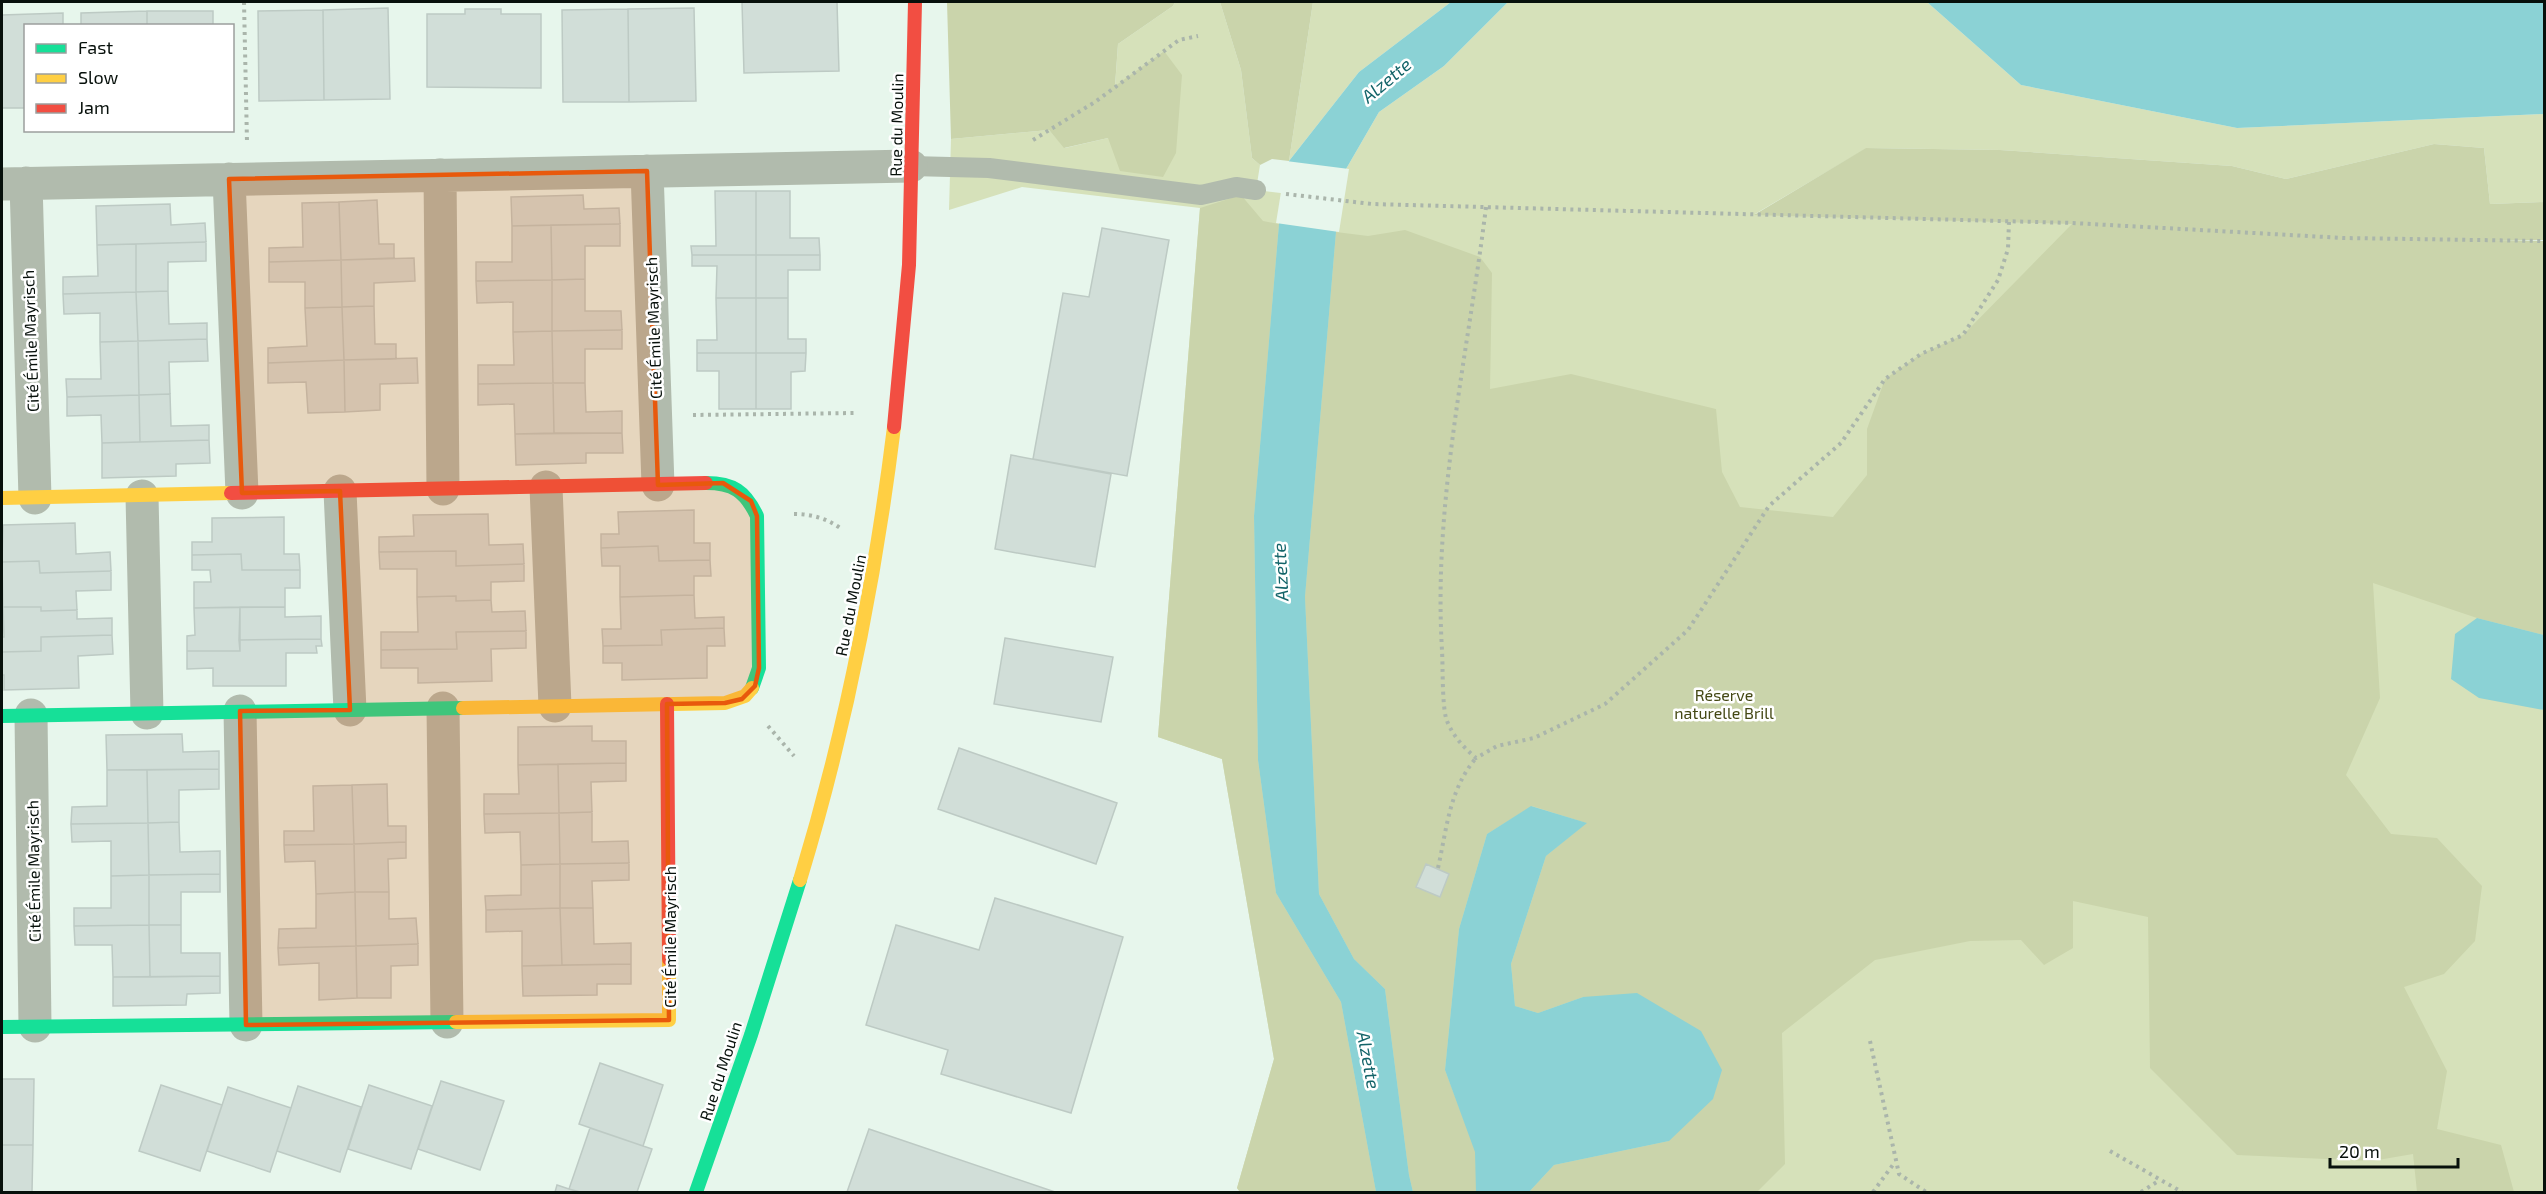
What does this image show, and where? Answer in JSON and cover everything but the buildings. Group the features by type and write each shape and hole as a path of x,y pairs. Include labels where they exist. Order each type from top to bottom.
{"street":[{"name":"Rue du Moulin","path":"696,1192 796,892 855,664 876,552 895,412 909,264 915,2"},
{"name":"Cité Émile Mayrisch","path":"35,498 14,184 911,166"},
{"name":"Cité Émile Mayrisch","path":"647,171 658,485"},
{"path":"440,175 443,489"},
{"path":"238,179 242,493"},
{"path":"2,498 723,483 739,489 751,501 757,516 759,668 755,686 742,699"},
{"path":"546,487 555,706"},
{"path":"339,491 350,710"},
{"path":"142,496 147,713"},
{"name":"Cité Émile Mayrisch","path":"35,1026 16,715 725,703 742,699"},
{"name":"Cité Émile Mayrisch","path":"2,1027 669,1020 667,704"},
{"path":"443,708 447,1022"},
{"path":"240,711 246,1024"}],"lane":[{"path":"911,166 989,168 1201,195 1236,187 1256,190"}],"path":[{"path":"238,179 244,2"},
{"path":"989,168 1095,102 1179,40 1198,36"},
{"path":"1256,190 1372,204 2009,221 2344,238 2544,242"},
{"path":"1476,758 1458,740 1446,718 1440,615 1443,535 1459,391 1486,207"},
{"path":"1438,868 1454,794 1462,774 1476,758 1497,746 1534,738 1605,704 1688,630 1769,506 1841,443 1885,379 1921,354 1963,335 1998,280 2008,249 2009,221"},
{"path":"656,416 895,412"},
{"path":"757,516 806,514 829,520 876,552"},
{"path":"742,699 791,751 819,808"},
{"path":"1870,1041 1899,1174 1926,1192"},
{"path":"2110,1151 2182,1192"},
{"path":"1873,1192 1895,1162"},
{"path":"2141,1192 2160,1180"}],"highlighted area":[{"path":"647,171 658,485 723,483 751,501 757,516 759,668 755,686 742,699 725,703 667,704 669,1020 246,1025 240,711 350,710 340,491 242,493 229,179"}],"green space":[{"path":"947,2 1175,2 1173,6 1118,44 1115,86 1164,51 1182,75 1176,153 1163,177 1120,171 1108,138 1064,148 1049,130 951,139"},
{"name":"Réserve naturelle Brill","path":"1175,2 1220,2 1241,70 1252,158 1260,165 1256,190 1340,200 1346,169 1379,112 1444,66 1508,2 1927,2 2021,85 2237,128 2544,114 2544,202 2490,204 2484,148 2434,144 2286,179 2232,166 2000,150 1867,148 1755,214 2073,223 2344,238 2544,241 2544,1192 1240,1192 1237,1188 1274,1059 1222,759 1158,737 1200,208 1022,187 949,210 951,139 1049,130 1065,148 1108,138 1164,51 1115,87 1118,44 1173,6"},
{"path":"1220,2 1313,2 1289,161 1272,159 1260,165 1252,158 1241,70"},
{"path":"1313,2 1451,2 1359,72 1289,161"},
{"name":"Réserve naturelle Brill","path":"2434,144 2484,148 2490,204 2544,202 2544,240 2492,240 2544,241 2544,635 2477,618 2373,583 2380,698 2346,775 2391,834 2437,838 2482,886 2475,941 2444,974 2404,987 2447,1071 2437,1129 2501,1145 2514,1192 2417,1192 2413,1154 2372,1161 2237,1155 2150,1068 2148,917 2073,901 2073,948 2044,965 2021,940 1970,941 1875,960 1782,1033 1785,1164 1757,1192 1529,1192 1554,1165 1669,1141 1583,997 1538,1013 1515,1006 1511,964 1546,856 1586,823 1532,806 1487,834 1459,929 1445,1070 1476,1152 1476,1192 1413,1192 1385,989 1354,959 1319,894 1305,597 1336,232 1368,236 1405,230 1480,257 1492,273 1490,389 1571,374 1716,409 1722,472 1740,507 1833,517 1867,475 1867,429 1885,379 1921,354 1963,335 2072,224 1754,215 1866,148 2000,150 2232,166 2286,179"},
{"path":"1241,195 1263,221 1279,224 1254,516 1258,760 1276,893 1341,1002 1376,1192 1240,1192 1237,1188 1274,1059 1222,759 1158,737 1200,208"}],"water":[{"name":"Alzette","path":"1451,2 1508,2 1444,66 1379,112 1346,169 1336,232 1305,597 1319,894 1354,959 1385,989 1413,1192 1376,1192 1341,1002 1276,893 1258,760 1254,516 1279,224 1289,161 1359,72"},
{"path":"1927,2 2544,2 2544,114 2237,128 2021,85"},
{"path":"2477,618 2544,635 2544,710 2479,698 2451,679 2455,634"},
{"path":"1531,806 1587,823 1546,856 1511,964 1515,1006 1538,1013 1583,997 1637,993 1701,1031 1722,1070 1713,1099 1669,1141 1554,1165 1529,1192 1476,1192 1475,1152 1445,1070 1459,929 1487,834"}],"pier":[{"path":"1286,161 1349,169 1339,232 1276,223"}],"traffic: fast":[{"path":"706,483 724,485 737,490 748,500 757,516 759,668 752,688"},
{"path":"2,716 463,708"},
{"path":"696,1192 751,1035 800,880"},
{"path":"2,1027 456,1022"}],"traffic: slow":[{"path":"800,880 831,768 857,656 878,542 894,427"},
{"path":"2,498 231,493"},
{"path":"463,708 725,703 745,696 752,688"},
{"path":"456,1022 669,1020 669,959"}],"traffic: jam":[{"path":"894,427 909,265 915,2"},
{"path":"231,493 706,483"},
{"path":"667,704 669,959"}]}
